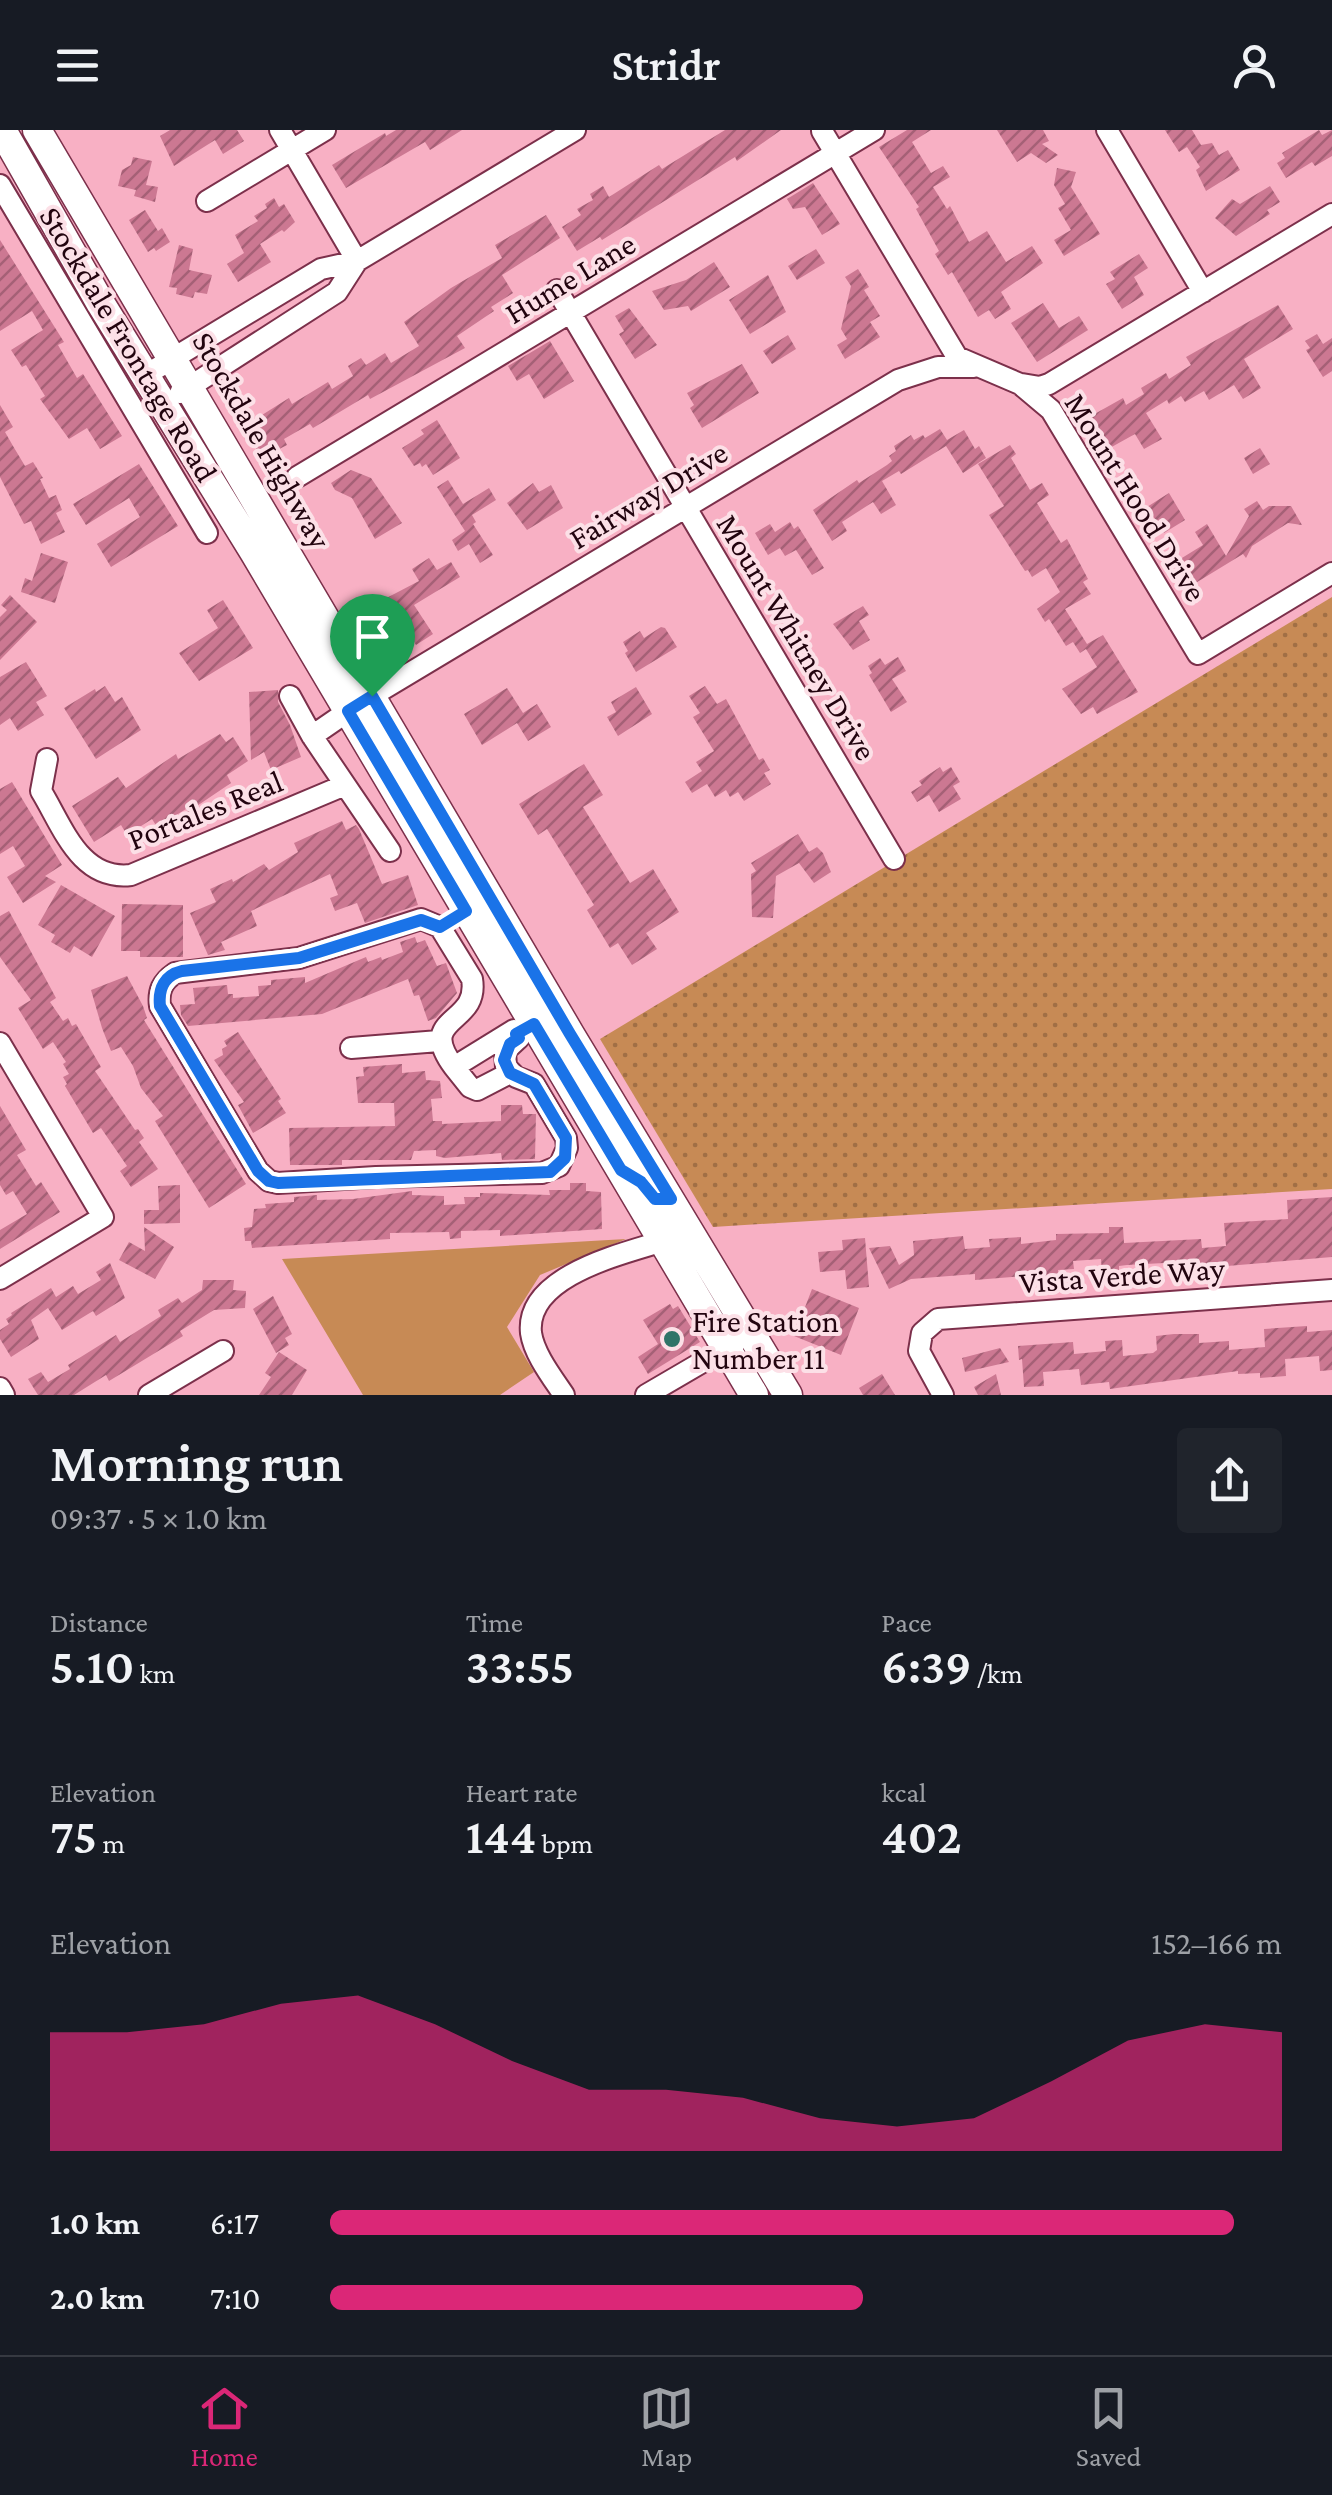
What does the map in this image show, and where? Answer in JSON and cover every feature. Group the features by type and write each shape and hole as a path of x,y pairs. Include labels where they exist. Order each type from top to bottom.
{"main road":[{"name":"Stockdale Highway","path":"2,130 144,376 224,504 360,703 570,1034 788,1395"},
{"name":"Stockdale Highway","path":"37,130 190,386 360,703 525,1029 621,1170 754,1395"},
{"name":"Stockdale Highway","path":"621,1170 641,1182 655,1199 671,1199"}],"street":[{"path":"280,130 356,262"},
{"path":"207,201 324,130"},
{"path":"144,376 321,269 356,262 575,130"},
{"name":"Hume Lane","path":"297,476 874,130"},
{"path":"1107,130 1202,292"},
{"name":"Mount Hood Drive","path":"822,131 957,358 1020,384 1037,396 1062,426 1198,654 1332,573"},
{"name":"Stockdale Frontage Road","path":"0,185 202,526 224,504"},
{"path":"1020,384 1049,384 1332,214"},
{"path":"162,404 337,292 356,262"},
{"name":"Mount Whitney Drive","path":"556,290 894,859"},
{"name":"Fairway Drive","path":"312,736 360,703 898,380 938,367 976,368"},
{"path":"290,696 312,736 390,851"},
{"name":"Portales Real","path":"46,759 41,791 78,853 94,869 118,876 131,875 345,785"},
{"path":"440,927 466,911"},
{"path":"510,1073 477,1090 470,1087 442,1050 439,1041 446,1024 468,1007 474,989 472,979 440,927 421,920 299,958 174,973 161,987 160,1006 258,1171 278,1183 550,1172 565,1158 566,1138 534,1084 510,1073 504,1060 505,1052 525,1029"},
{"path":"454,1067 514,1030 525,1029"},
{"path":"351,1048 439,1041"},
{"path":"0,1044 104,1217 0,1279"},
{"path":"564,1395 532,1336 532,1318 538,1303 551,1288 570,1276 663,1240"},
{"name":"Vista Verde Way","path":"943,1395 919,1351 922,1333 928,1325 944,1318 1332,1290"},
{"path":"646,1395 751,1333"},
{"path":"149,1395 223,1351"},
{"path":"0,1388 4,1395"}],"shaded area":[{"path":"1332,597 1332,1189 713,1227 600,1039"},
{"path":"626,1239 540,1275 507,1327 534,1372 500,1395 363,1395 282,1259"}],"building":[{"path":"170,130 237,130 244,141 223,154 215,140 174,166 160,136"},
{"path":"396,130 462,130 430,150 425,142 346,188 332,165"},
{"path":"725,130 781,130 737,161 735,157 602,240 600,237 577,251 562,227 581,215 577,209 593,200 590,194 603,186 609,197"},
{"path":"907,130 931,130 912,142 931,173 943,166 950,177 933,187 947,209 950,206 969,242 987,231 1006,262 1032,246 1043,263 1001,292 1011,309 995,319 989,310 978,317 952,272 948,275 935,254 939,251 916,209 919,207 879,147"},
{"path":"997,130 1043,130 1049,141 1042,144 1058,155 1046,163 1031,153 1017,162"},
{"path":"1165,130 1192,130 1201,145 1212,143 1219,155 1228,150 1240,170 1206,191 1196,170 1200,167 1187,147 1179,152"},
{"path":"1319,130 1322,135 1332,130 1332,156 1315,166 1312,162 1286,178 1277,163 1285,158 1282,153"},
{"path":"133,157 152,161 146,185 158,187 155,202 134,196 136,190 118,186 122,170 131,165"},
{"path":"1057,168 1076,172 1071,187 1100,234 1064,256 1054,240 1071,230 1058,208 1065,204 1054,185"},
{"path":"813,183 840,224 822,235 805,207 793,209 787,199"},
{"path":"1270,186 1280,202 1267,210 1270,214 1236,236 1215,218 1232,199 1240,204"},
{"path":"274,198 279,207 284,204 295,222 260,244 271,262 238,282 227,264 244,253 235,235 258,221 254,216"},
{"path":"145,210 170,242 156,251 154,248 148,252 129,220"},
{"path":"546,215 560,238 502,275 513,293 457,336 465,348 370,399 368,395 313,428 310,424 284,439 287,445 262,458 247,433 266,422 262,415 289,398 292,404 328,382 332,389 353,376 348,366 361,358 366,365 385,353 391,363 419,346 404,322 502,258 495,245"},
{"path":"0,240 64,342 58,345 77,378 83,374 122,436 100,449 87,428 69,439 40,399 45,396 26,365 22,367 11,350 43,330 32,311 0,331"},
{"path":"179,245 193,249 189,270 212,275 207,294 195,292 193,298 176,294 177,288 169,287"},
{"path":"816,249 825,263 797,280 788,266"},
{"path":"1139,254 1148,268 1134,277 1144,295 1122,309 1106,284 1115,279 1110,272"},
{"path":"714,262 730,287 691,311 688,306 664,310 652,291 686,280"},
{"path":"858,269 869,287 864,290 880,316 870,322 880,337 845,359 837,345 847,339 841,329 851,286 845,277"},
{"path":"768,275 786,312 750,334 729,300"},
{"path":"1043,303 1059,328 1079,316 1088,330 1037,362 1011,323"},
{"path":"1278,305 1293,329 1244,359 1261,388 1243,399 1234,385 1209,400 1204,391 1185,402 1181,396 1169,404 1167,400 1146,413 1162,439 1144,449 1135,434 1108,449 1091,416 1123,398 1126,405 1144,394 1141,388 1166,373 1169,379 1191,365 1186,357"},
{"path":"629,308 657,345 635,359 619,334 624,331 615,316"},
{"path":"1317,334 1323,344 1332,338 1332,371 1323,377 1306,350 1310,348 1305,341"},
{"path":"788,335 796,349 772,364 763,351"},
{"path":"550,341 574,381 544,399 529,374 517,381 508,366"},
{"path":"742,364 759,393 702,428 690,408 694,405 687,393"},
{"path":"0,405 13,427 5,432 13,446 25,466 33,462 49,498 56,495 62,510 56,513 65,532 41,544 31,521 24,524 0,477"},
{"path":"437,420 460,458 433,475 426,464 414,466 402,448"},
{"path":"940,429 947,440 964,430 975,449 979,446 986,458 963,473 946,446 901,474 899,471 882,481 896,505 881,514 873,502 842,522 847,531 832,541 813,510 887,465 892,461 889,456 896,451 894,446 911,435 914,440 923,435 925,438"},
{"path":"1010,445 1016,454 1011,458 1030,490 1042,483 1049,495 1037,503 1061,543 1067,539 1088,579 1083,582 1091,594 1065,609 1087,644 1103,635 1138,692 1097,714 1093,707 1081,714 1062,689 1097,667 1086,649 1080,653 1073,642 1066,646 1049,619 1045,622 1037,609 1060,592 1046,568 1032,577 1025,571 989,515 1004,506 978,464"},
{"path":"1260,448 1270,464 1253,474 1244,458"},
{"path":"139,464 178,526 111,567 97,544 140,517 129,498 86,525 73,504"},
{"path":"351,470 371,478 402,523 375,539 352,498 335,490 331,483"},
{"path":"448,480 463,504 489,488 496,500 472,515 476,522 473,524 493,555 480,563 469,544 458,551 452,540 465,531 437,487"},
{"path":"533,483 539,492 551,485 563,508 527,530 507,503"},
{"path":"1169,493 1185,520 1164,533 1147,507"},
{"path":"1257,501 1263,510 1269,506 1291,506 1302,525 1288,523 1252,546 1246,558 1243,554 1189,587 1176,567 1177,561 1203,545 1195,532 1207,524 1226,556 1249,516 1244,509"},
{"path":"790,522 794,529 798,526 824,568 812,575 796,550 785,556 780,548 768,555 755,533 770,524 775,532"},
{"path":"41,553 68,562 55,603 21,592 25,578 32,581"},
{"path":"429,558 437,570 451,562 460,577 414,605 433,634 416,645 403,631 382,638 369,617 379,611 375,604 419,581 412,569"},
{"path":"10,595 37,622 0,660 0,617 7,610 1,605"},
{"path":"223,600 253,648 199,681 179,653 218,628 207,610"},
{"path":"863,606 869,615 859,621 870,640 853,650 833,624"},
{"path":"661,627 677,647 636,672 623,642 640,631 644,638"},
{"path":"898,657 906,671 892,679 907,702 891,712 869,675 872,673 868,666 880,658 885,665"},
{"path":"26,662 47,696 36,702 44,715 18,731 10,718 0,725 0,677"},
{"path":"105,686 115,702 122,697 141,730 96,759 64,708"},
{"path":"705,686 717,704 726,699 759,760 763,758 770,770 764,773 771,784 744,801 738,792 730,797 726,790 715,797 707,784 692,793 685,782 702,771 696,762 714,751 693,717 700,713 689,696"},
{"path":"636,687 652,714 618,736 607,717 616,712 611,702"},
{"path":"507,688 523,713 537,704 551,727 528,741 517,723 482,745 464,714"},
{"path":"278,690 278,702 301,757 271,770 264,752 251,760 249,692"},
{"path":"220,734 226,742 233,737 248,761 227,775 231,783 157,827 152,819 127,835 121,825 94,842 72,806 118,777 126,788 176,754 178,759"},
{"path":"584,764 603,795 583,807 630,883 653,869 679,912 646,933 657,949 632,965 618,943 610,948 587,910 594,905 547,829 538,835 519,804"},
{"path":"940,767 943,772 951,767 960,782 953,786 961,799 939,812 929,795 917,802 911,792 922,785 919,781"},
{"path":"12,782 62,865 45,876 56,882 23,903 7,877 25,866 13,846 0,854 0,789"},
{"path":"342,821 346,830 356,825 359,829 382,884 408,875 418,905 365,923 357,903 335,911 330,898 338,895 330,874 251,911 257,926 221,942 225,950 208,955 190,913 216,902 210,889 232,879 233,882 264,864 269,870 298,852 294,843"},
{"path":"798,834 809,852 817,847 823,853 831,872 814,883 799,863 776,876 773,918 752,917 751,874 756,871 751,863"},
{"path":"61,885 115,916 92,957 74,946 70,953 51,942 55,935 38,925"},
{"path":"122,904 183,905 183,957 140,957 140,951 121,951"},
{"path":"9,911 56,998 50,1002 63,1021 68,1018 72,1026 76,1024 101,1067 95,1071 144,1138 139,1142 158,1169 131,1187 120,1171 127,1166 101,1128 93,1133 65,1086 63,1077 69,1074 63,1064 66,1062 53,1042 43,1049 18,1008 31,1000 0,957 0,916"},
{"path":"415,937 417,943 425,940 437,966 446,963 457,993 436,1018 428,1021 419,995 414,996 408,979 322,1014 188,1026 181,1015 180,1005 195,1004 193,988 227,985 233,998 259,996 258,986 271,985 271,980 305,977 305,983 366,957 368,962 403,952 400,942"},
{"path":"127,976 143,1006 147,1018 144,1020 246,1184 209,1208 155,1121 163,1116 141,1088 121,1047 111,1051 102,1028 91,990"},
{"path":"238,1032 286,1113 253,1133 238,1105 244,1102 214,1060 223,1055 222,1049 227,1046 224,1041"},
{"path":"402,1064 402,1073 425,1071 426,1080 440,1081 442,1098 431,1099 433,1121 501,1121 501,1105 522,1105 523,1114 536,1114 535,1159 502,1160 501,1153 445,1158 436,1156 436,1150 414,1151 411,1160 290,1165 289,1128 395,1126 394,1103 358,1103 356,1077 364,1076 363,1067"},
{"path":"0,1106 26,1150 17,1155 36,1186 41,1182 60,1212 0,1249 0,1230 27,1214 13,1191 6,1195 0,1185"},
{"path":"570,1183 586,1183 586,1191 601,1192 602,1229 500,1236 500,1230 461,1231 461,1238 450,1239 449,1232 390,1233 390,1239 252,1248 251,1241 245,1241 244,1228 252,1227 254,1209 266,1208 265,1204 294,1202 294,1197 353,1199 412,1191 412,1195 444,1196 444,1205 465,1204 464,1197 480,1197 480,1193 550,1195 549,1190 570,1190"},
{"path":"180,1185 180,1223 144,1224 144,1210 159,1210 158,1186"},
{"path":"1332,1197 1332,1257 1227,1266 1127,1265 1119,1266 1119,1273 1102,1274 1101,1259 1073,1261 1074,1269 1058,1270 1059,1278 1039,1280 1038,1275 975,1280 975,1274 911,1279 889,1289 869,1248 890,1246 899,1265 914,1255 913,1241 963,1236 965,1249 990,1247 989,1239 1021,1237 1021,1244 1056,1240 1056,1234 1109,1233 1109,1227 1123,1227 1124,1243 1201,1239 1202,1248 1226,1246 1224,1223 1288,1219 1287,1200"},
{"path":"144,1227 174,1247 155,1279 119,1260 129,1242 145,1251"},
{"path":"865,1238 869,1287 847,1289 845,1270 820,1272 818,1252 843,1250 842,1240"},
{"path":"110,1263 125,1298 62,1330 48,1308 31,1320 39,1339 11,1357 0,1339 0,1330 9,1324 6,1319 11,1313 51,1288 56,1297 73,1286 78,1294 101,1280 96,1272"},
{"path":"203,1280 234,1280 233,1290 246,1291 245,1308 214,1310 180,1331 183,1336 109,1381 106,1375 74,1395 38,1395 28,1379 41,1372 48,1382 116,1335 120,1342 161,1316 158,1310 178,1298 182,1303 202,1290"},
{"path":"812,1289 859,1308 841,1355 794,1336"},
{"path":"273,1296 292,1334 285,1338 289,1345 276,1353 253,1309"},
{"path":"670,1304 673,1309 678,1306 700,1342 648,1374 638,1357 658,1344 643,1320"},
{"path":"1307,1326 1307,1332 1332,1330 1332,1370 1320,1371 1319,1356 1285,1359 1286,1376 1260,1378 1260,1373 1238,1371 1110,1389 1109,1382 1081,1385 1079,1369 1043,1372 1044,1386 1024,1387 1022,1359 1019,1360 1018,1346 1073,1342 1074,1354 1106,1351 1105,1341 1122,1340 1123,1356 1153,1353 1157,1350 1156,1336 1174,1334 1199,1334 1199,1343 1229,1341 1229,1350 1265,1347 1264,1329"},
{"path":"1000,1348 1009,1362 965,1372 962,1358"},
{"path":"279,1352 307,1370 292,1395 259,1395 271,1377 265,1373"},
{"path":"882,1374 895,1395 863,1395 859,1388"},
{"path":"996,1374 1001,1395 978,1395 974,1387"}],"place":[{"name":"Fire Station Number 11","path":"672,1339"}],"route":[{"path":"372,696 671,1199 655,1199 641,1182 621,1170 534,1024 516,1034 519,1038 510,1044 504,1060 510,1073 534,1084 566,1138 565,1158 550,1172 278,1183 258,1171 160,1006 161,987 166,979 182,971 299,958 421,920 440,927 466,911 348,711 372,696"}]}
